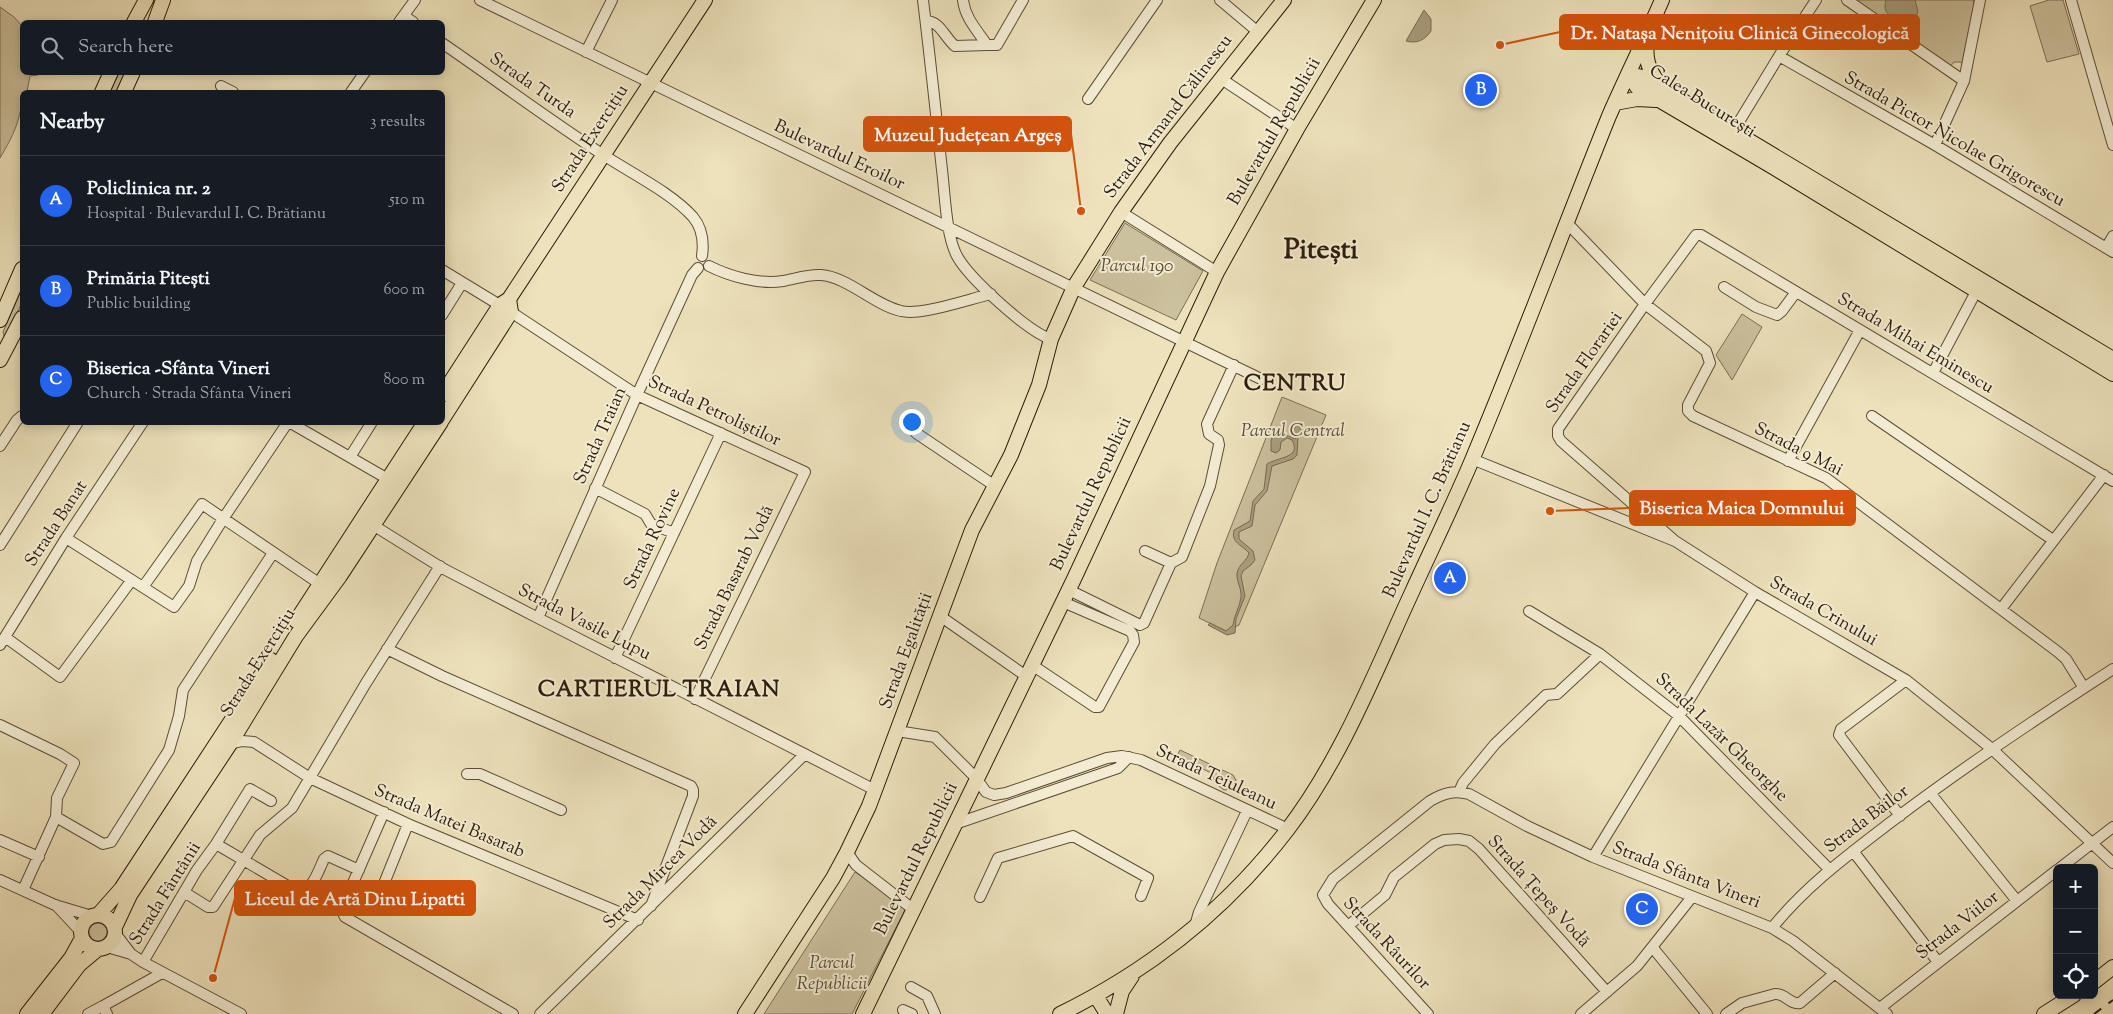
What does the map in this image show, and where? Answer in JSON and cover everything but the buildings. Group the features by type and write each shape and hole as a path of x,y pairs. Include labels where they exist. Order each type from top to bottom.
{"main road":[{"path":"157,18 162,0"},
{"name":"Strada Exercițiu","path":"445,416 507,305 602,155 705,0"},
{"name":"Strada Armand Călinescu","path":"1074,287 1121,212 1170,143 1284,0"},
{"name":"Bulevardul Republicii","path":"863,1014 1066,596 1217,272 1297,129 1374,0"},
{"name":"Bulevardul I. C. Brătianu","path":"1060,1014 1082,1009 1096,996 1134,973 1194,930 1249,876 1288,830 1314,791 1341,743 1472,459 1615,104 1648,32 1659,1"},
{"path":"135,20 145,2 156,6 157,18"},
{"path":"1615,104 1663,95 1646,60 1648,32"},
{"name":"Calea București","path":"1628,74 1642,77 1663,95 1979,286 2113,359"},
{"path":"103,90 110,75"},
{"path":"125,90 132,75"},
{"name":"Calea București","path":"1663,95 1734,130 2113,374"},
{"path":"0,320 3,302 20,272"},
{"name":"Strada Egalității","path":"745,1014 847,852 875,790 974,525 1006,466 1032,405 1040,385 1051,338 1074,287"},
{"name":"Strada Exercițiu","path":"445,391 507,305"},
{"path":"0,360 6,339 20,321"},
{"name":"Strada Exercițiu","path":"394,483 423,425"},
{"name":"Strada Exercițiu","path":"115,930 130,895 230,744 296,636 340,576 369,522 394,483 439,425"},
{"name":"Strada Exercițiu","path":"95,915 122,889 320,584 369,522"},
{"path":"27,1014 71,958 81,935 84,922 95,915 108,918 115,930 114,939 79,965 42,1014"},
{"path":"81,935 88,946 102,948"},
{"path":"2098,979 2113,967"},
{"path":"1116,1014 1122,991 1134,973"},
{"path":"1096,996 1107,1014"},
{"path":"2044,1014 2068,999"}],"street":[{"path":"401,19 415,0"},
{"name":"Bulevardul Eroilor","path":"480,0 1261,379"},
{"path":"586,52 612,0"},
{"path":"923,0 949,227 957,256 991,294 1036,331 1051,338"},
{"path":"963,0 968,17 987,45"},
{"path":"926,21 932,21 936,24 955,46 997,45 1023,0"},
{"path":"1088,99 1157,0"},
{"path":"1220,0 1258,32"},
{"path":"1734,130 1816,0"},
{"path":"1846,0 1964,81"},
{"path":"1935,145 1964,81 1980,0"},
{"path":"2071,0 2113,145"},
{"name":"Strada Turda","path":"445,45 602,155"},
{"name":"Strada Pictor Nicolae Grigorescu","path":"1779,56 1935,145 2110,250"},
{"path":"352,90 363,75"},
{"path":"1220,78 1297,129"},
{"path":"222,86 229,90"},
{"path":"602,155 641,178 698,223 703,238 702,256 697,260 698,268 703,270 709,266"},
{"path":"1121,212 1217,272"},
{"name":"Strada 9 Mai","path":"1568,224 1646,304 1710,356 1710,362 1688,405 1688,412 1826,478 2066,658 2084,688"},
{"name":"Strada Florariei","path":"1675,541 1558,436 1558,429 1692,239 1696,235 1701,235"},
{"name":"Strada Mihai Eminescu","path":"1701,235 2108,478"},
{"path":"2110,250 2113,236"},
{"path":"702,256 708,260 709,266"},
{"path":"709,266 724,273 767,282 784,281 809,275 827,276 903,312 920,311 991,294"},
{"name":"Strada Traian","path":"538,618 637,395 692,275 698,268"},
{"name":"Strada Petroliștilor","path":"445,272 462,283 507,305 637,395 805,472"},
{"path":"445,311 462,283"},
{"path":"1932,373 1979,286"},
{"path":"1724,287 1756,307 1777,315 1782,312 1796,292"},
{"path":"1788,461 1860,330"},
{"path":"1066,596 1142,625 1144,623 1171,563 1182,557 1210,486 1219,445 1218,440 1209,434 1207,424 1234,365"},
{"path":"1872,416 2053,540"},
{"path":"0,446 16,420 20,417"},
{"path":"0,545 76,425"},
{"name":"Strada Banat","path":"2,641 66,538 141,425"},
{"path":"66,538 174,607 189,586 197,561 286,425"},
{"path":"293,425 394,483"},
{"path":"350,457 370,425"},
{"name":"Strada Rovine","path":"615,658 720,433"},
{"path":"916,433 995,486"},
{"name":"Strada Crinului","path":"1472,459 1675,541 1755,592 1906,680 1992,749 2093,842 2113,863"},
{"name":"Strada Basarab Vodă","path":"695,699 805,472"},
{"path":"2001,609 2053,540 2108,478"},
{"path":"595,488 645,514 651,524 674,533"},
{"path":"143,587 202,504 320,584"},
{"name":"Strada Vasile Lupu","path":"369,522 440,566 538,618 875,790"},
{"path":"1144,551 1171,563"},
{"path":"56,817 103,844 111,842 170,750 179,716 183,690 274,553"},
{"path":"184,892 208,907 213,906 260,835 292,808 387,649 440,566"},
{"path":"2,641 60,677 131,580"},
{"path":"1592,857 1678,714 1755,592"},
{"path":"940,616 1029,670 1095,707 1099,707 1134,642 1133,635 1130,631 1066,596"},
{"name":"Strada Lazăr Gheorghe","path":"1529,611 1600,654 1678,714 1829,869"},
{"path":"387,649 442,676 691,786 694,790 693,796 651,906"},
{"path":"1459,792 1463,783 1495,744 1546,696 1558,694 1600,654"},
{"name":"Strada Băilor","path":"1772,928 1808,888 1829,869 1992,749 2113,669"},
{"path":"1900,816 1838,735 1841,729 1906,680"},
{"path":"244,721 247,732 254,742"},
{"path":"0,725 60,754 74,763 57,798 56,817 23,890"},
{"path":"897,731 935,737 976,778 986,792 994,795 1001,795 1107,758 1129,757"},
{"path":"230,744 242,741 254,742"},
{"name":"Strada Matei Basarab","path":"254,742 310,778 408,824 638,920"},
{"name":"Strada Mircea Vodă","path":"540,1014 638,920 805,754"},
{"path":"955,824 1118,768 1129,757"},
{"name":"Strada Teiuleanu","path":"1129,757 1141,760 1288,830"},
{"path":"467,774 480,774 561,810"},
{"path":"216,844 250,789 271,801"},
{"name":"Strada Râurilor","path":"1428,1014 1328,904 1324,895 1334,879 1430,801 1448,792 1459,792"},
{"name":"Strada Sfânta Vineri","path":"1459,792 1469,794 1592,857 1772,928 1794,941 1884,1011"},
{"path":"1930,793 2017,901"},
{"path":"1194,930 1199,912 1247,811"},
{"path":"384,812 342,908 342,913 345,917 513,1014"},
{"path":"381,891 408,824"},
{"path":"2065,864 2113,827"},
{"path":"980,897 998,858 1073,836 1148,878 1141,896"},
{"name":"Strada Țepeș Vodă","path":"1348,926 1385,895 1394,877 1436,844 1444,840 1459,839 1469,841 1483,853 1607,992"},
{"path":"0,840 39,857"},
{"name":"Strada Fântânii","path":"143,962 184,892 216,844 298,892 304,892 309,889 324,859 328,856 359,870"},
{"path":"1853,851 1938,962"},
{"path":"847,852 856,865 914,910"},
{"name":"Strada Viilor","path":"1884,1011 1938,962 2053,873"},
{"path":"0,880 55,905 95,915"},
{"path":"1582,1014 1637,966 1692,897"},
{"path":"55,905 81,935"},
{"path":"115,930 131,954"},
{"path":"102,948 131,954 162,973 241,1014"},
{"path":"1653,948 1707,1014"},
{"path":"88,1014 105,1010 162,973"},
{"path":"1726,1014 1742,1003 1775,994 1780,994 1792,1003 1800,1003 1835,973"},
{"path":"911,987 927,996 934,1014"}],"green space":[{"path":"1851,0 1974,0 1972,31 1966,65 1954,62 1949,68"},
{"path":"2049,0 2063,0 2079,54 2047,62 2030,6"},
{"path":"0,7 20,24 20,75 38,75 30,76 27,90 20,90 20,111 16,127 0,158"},
{"path":"118,75 124,75 117,90 111,90"},
{"name":"Parcul 190","path":"1125,223 1203,271 1176,320 1090,280"},
{"path":"20,293 20,307 8,335 4,336 3,332"},
{"path":"1742,314 1762,327 1732,380 1716,355"},
{"name":"Parcul Central","path":"1282,397 1326,415 1239,625 1226,631 1199,618 1217,563"},
{"path":"1180,750 1233,775 1236,780 1233,789 1224,790 1214,782 1213,774 1177,756"},
{"name":"Parcul Republicii","path":"855,872 906,908 852,1014 764,1014"},
{"path":"98,923 104,926 107,932 104,938 98,941 92,938 89,932 92,926"}],"shaded area":[{"path":"1886,0 1915,0 1918,11 1916,17 1909,20 1891,16 1886,10"},
{"path":"1424,10 1431,19 1431,31 1420,40 1414,42 1406,41"},
{"path":"1297,425 1301,430 1298,436 1297,455 1293,459 1272,466 1267,491 1255,505 1252,526 1239,532 1239,539 1253,551 1255,560 1243,571 1241,576 1245,596 1236,619 1235,633 1227,635 1208,625 1210,623 1226,631 1233,625 1241,597 1237,573 1249,553 1235,541 1234,530 1250,521 1253,501 1264,489 1267,464 1291,454 1294,450 1292,440 1287,438 1281,442 1280,450 1276,453 1271,451 1271,439 1280,435 1286,435 1295,439 1297,437 1292,431"}],"railway":[{"path":"2094,1014 2113,1000"}],"place":[{"name":"Dr. Natașa Nenițoiu Clinică Ginecologică","path":"1500,45"},
{"name":"Primăria Pitești","path":"1481,90"},
{"name":"Muzeul Județean Argeș","path":"1081,211"},
{"name":"Biserica Maica Domnului","path":"1550,511"},
{"name":"Policlinica nr. 2","path":"1450,578"},
{"name":"Biserica -Sfânta Vineri","path":"1642,909"},
{"name":"Liceul de Artă Dinu Lipatti","path":"213,978"}],"district":[{"name":"Pitești","path":"1321,251"},
{"name":"CENTRU","path":"1295,385"},
{"name":"CARTIERUL TRAIAN","path":"659,691"}]}
